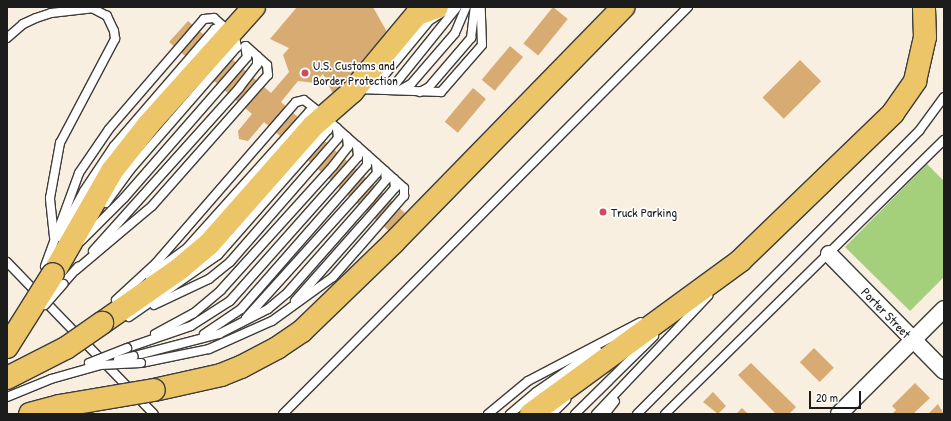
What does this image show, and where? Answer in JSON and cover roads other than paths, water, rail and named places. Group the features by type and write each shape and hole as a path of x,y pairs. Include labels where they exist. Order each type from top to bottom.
{"highway":[{"path":"7,347 26,318 112,171 149,124 254,7"},
{"path":"7,377 58,345 102,322 178,270 209,244 328,118 359,90 417,14 436,7"},
{"path":"30,414 59,406 154,390 234,370 277,348 302,331 393,243 623,7"},
{"path":"531,414 625,338 701,289 740,261 893,113 906,98 915,81 921,61 925,37 924,7"}],"street":[{"name":"Porter Street","path":"828,254 944,371"},
{"path":"844,412 944,309"}],"lane":[{"path":"359,90 377,84 430,20 451,7"},
{"path":"383,90 396,83 457,7"},
{"path":"398,91 411,84 455,33 466,7"},
{"path":"419,92 429,87 471,38 475,7"},
{"path":"359,90 383,90 435,94 446,89 480,49 482,40 481,7"},
{"path":"283,414 688,7"},
{"path":"7,38 23,24 50,13 96,8 107,16 113,27 115,39 60,143 50,198 54,242 52,274"},
{"path":"52,274 76,270 152,206 268,75 269,68 232,30 214,18 204,19 109,128 79,173 54,242"},
{"path":"78,245 130,170 237,47 232,30"},
{"path":"7,347 52,274 124,198 247,57 246,46"},
{"path":"76,270 239,88 257,65 256,56"},
{"path":"637,414 919,130 944,97"},
{"path":"100,365 141,363 209,349 272,321 333,277 404,196 404,189 328,118 304,100 296,102 156,263 121,297 102,322"},
{"path":"102,322 132,315 199,285 218,274 323,157 338,138 328,118 309,112 187,248 121,297"},
{"path":"132,315 218,256 328,130 328,118"},
{"path":"138,343 194,312 221,290 333,166 348,147 347,137"},
{"path":"665,414 944,140"},
{"path":"7,397 138,343 191,326 230,301 358,157 357,146"},
{"path":"183,343 216,328 240,309 368,165 367,155"},
{"path":"219,334 255,310 377,173 376,163"},
{"path":"51,379 219,334 256,317 288,292 386,180 385,171"},
{"path":"272,321 300,296 380,207 395,188 394,179"},
{"path":"596,414 638,372 740,261"},
{"path":"7,262 154,414"},
{"path":"575,414 701,289"},
{"path":"488,414 522,385 625,338"},
{"path":"510,414 536,392 625,338"},
{"path":"552,414 625,338"},
{"path":"605,414 638,372"}],"place":[{"name":"U.S. Customs and Border Protection","path":"305,73"},
{"name":"Truck Parking","path":"603,212"}]}
